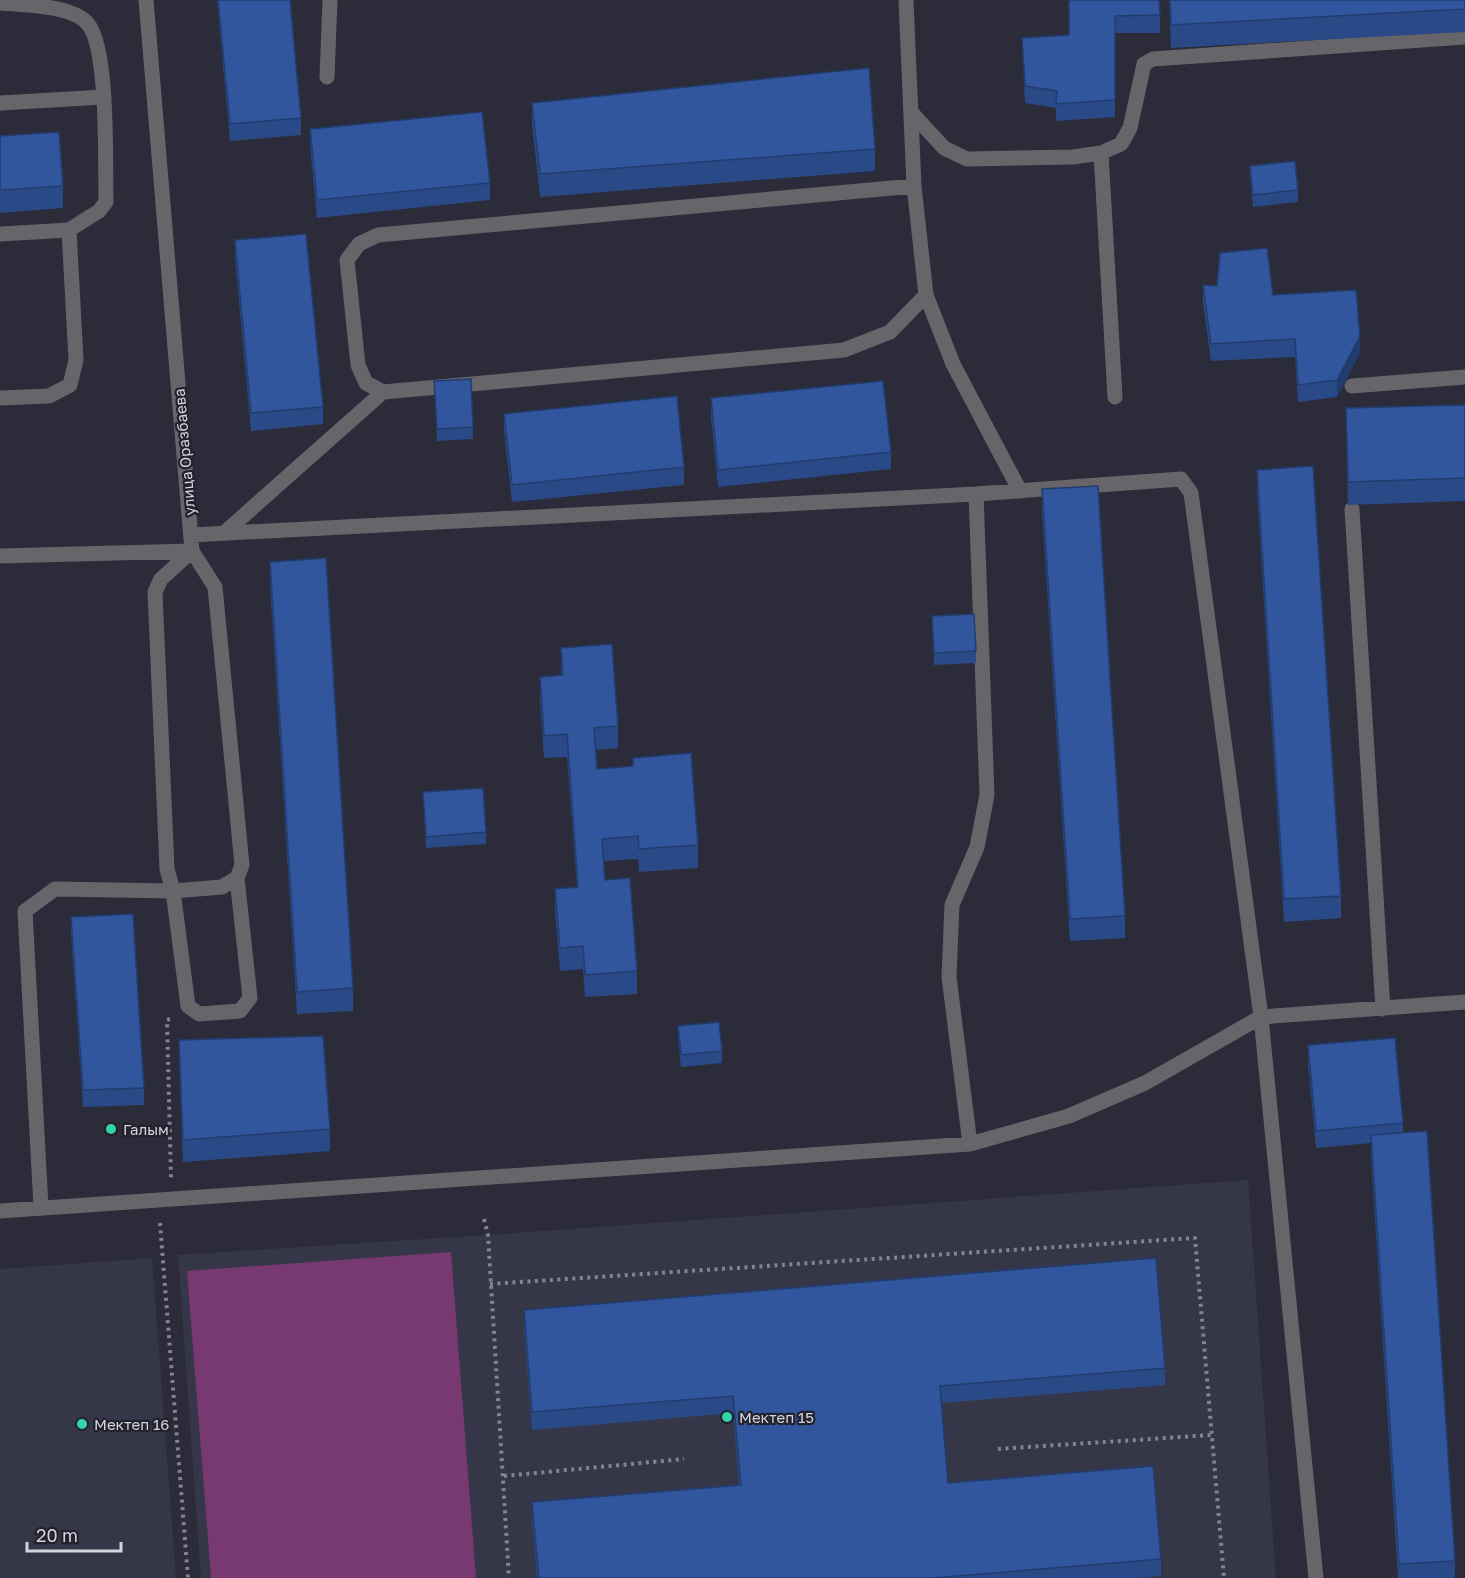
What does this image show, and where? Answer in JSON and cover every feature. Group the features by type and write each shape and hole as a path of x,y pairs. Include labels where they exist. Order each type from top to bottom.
{"street":[{"name":"улица Оразбаева","path":"146,0 192,551 215,587 242,866 237,878 249,998 240,1011 199,1014 188,1006"},
{"path":"327,77 330,0"},
{"path":"906,0 914,186 926,295 953,363 1020,491"},
{"path":"0,3 66,10 88,24 98,46 104,97 106,202 99,211 69,230 0,234"},
{"path":"911,112 944,148 966,159 1073,157 1101,153 1121,144 1130,128 1144,64 1154,59 1465,37"},
{"path":"0,103 104,97"},
{"path":"1101,153 1115,397"},
{"path":"914,186 378,235 359,244 347,260 358,365 366,383 383,392 844,350 890,332 926,295"},
{"path":"0,398 49,396 70,385 76,360 69,230"},
{"path":"1352,386 1465,377"},
{"path":"224,533 383,392"},
{"path":"191,535 976,494 1181,479 1191,494 1260,1017 1316,1578"},
{"path":"970,1144 949,977 952,905 977,847 987,795 976,494"},
{"path":"1352,509 1383,1009"},
{"path":"0,556 192,551"},
{"path":"188,1006 167,869 155,592 160,579 192,551"},
{"path":"41,1208 25,911 55,889 172,891 222,887 237,878"},
{"path":"0,1211 970,1144 1069,1116 1145,1083 1260,1017 1465,1002"}],"path":[{"path":"188,1006 167,1020 165,1199 189,1578"},
{"path":"484,1219 488,1235 509,1578"},
{"path":"490,1284 1195,1238 1224,1578"},
{"path":"998,1449 1211,1435"},
{"path":"504,1476 684,1459"}],"shaded area":[{"name":"Мектеп 15","path":"1248,1180 1276,1578 201,1578 178,1255"},
{"path":"451,1252 476,1578 211,1578 187,1271"},
{"name":"Мектеп 16","path":"152,1258 176,1578 0,1578 0,1269"}],"building":[{"path":"218,0 290,0 301,118 230,124"},
{"path":"1069,0 1159,0 1160,15 1115,16 1115,100 1056,104 1057,91 1025,86 1022,38 1069,35"},
{"path":"1170,0 1465,0 1465,9 1171,25"},
{"path":"869,68 875,149 540,174 532,103"},
{"path":"482,112 490,183 317,200 310,129"},
{"path":"59,132 63,186 0,190 0,136"},
{"path":"1295,161 1298,190 1253,195 1250,166"},
{"path":"306,234 323,407 251,413 235,240"},
{"path":"1267,248 1273,295 1356,290 1360,336 1337,380 1298,385 1295,339 1211,344 1203,285 1217,286 1220,253"},
{"path":"471,379 473,427 437,429 434,381"},
{"path":"883,381 891,452 718,470 711,398"},
{"path":"677,396 684,467 512,485 504,414"},
{"path":"1465,405 1465,478 1348,482 1346,408"},
{"path":"1313,466 1341,896 1284,899 1257,470"},
{"path":"1098,486 1125,916 1070,919 1042,489"},
{"path":"326,558 353,988 297,992 270,562"},
{"path":"974,614 976,651 934,653 932,616"},
{"path":"612,644 618,726 594,728 597,769 633,766 633,758 691,753 698,845 639,849 638,836 602,839 605,880 630,878 637,971 585,975 583,946 560,948 555,889 578,887 567,734 544,736 540,677 563,675 561,648"},
{"path":"483,788 486,832 426,837 423,792"},
{"path":"133,914 144,1088 83,1090 71,917"},
{"path":"719,1022 722,1051 681,1055 678,1026"},
{"path":"323,1036 330,1129 183,1140 179,1040"},
{"path":"1395,1038 1403,1123 1316,1131 1308,1045"},
{"path":"1427,1131 1455,1561 1399,1564 1371,1135"},
{"path":"1156,1258 1165,1368 940,1386 948,1483 1153,1466 1161,1559 933,1578 539,1578 532,1502 741,1485 733,1396 532,1412 524,1310"}],"place":[{"name":"Галым","path":"111,1129"},
{"name":"Мектеп 15","path":"727,1417"},
{"name":"Мектеп 16","path":"82,1424"}]}
